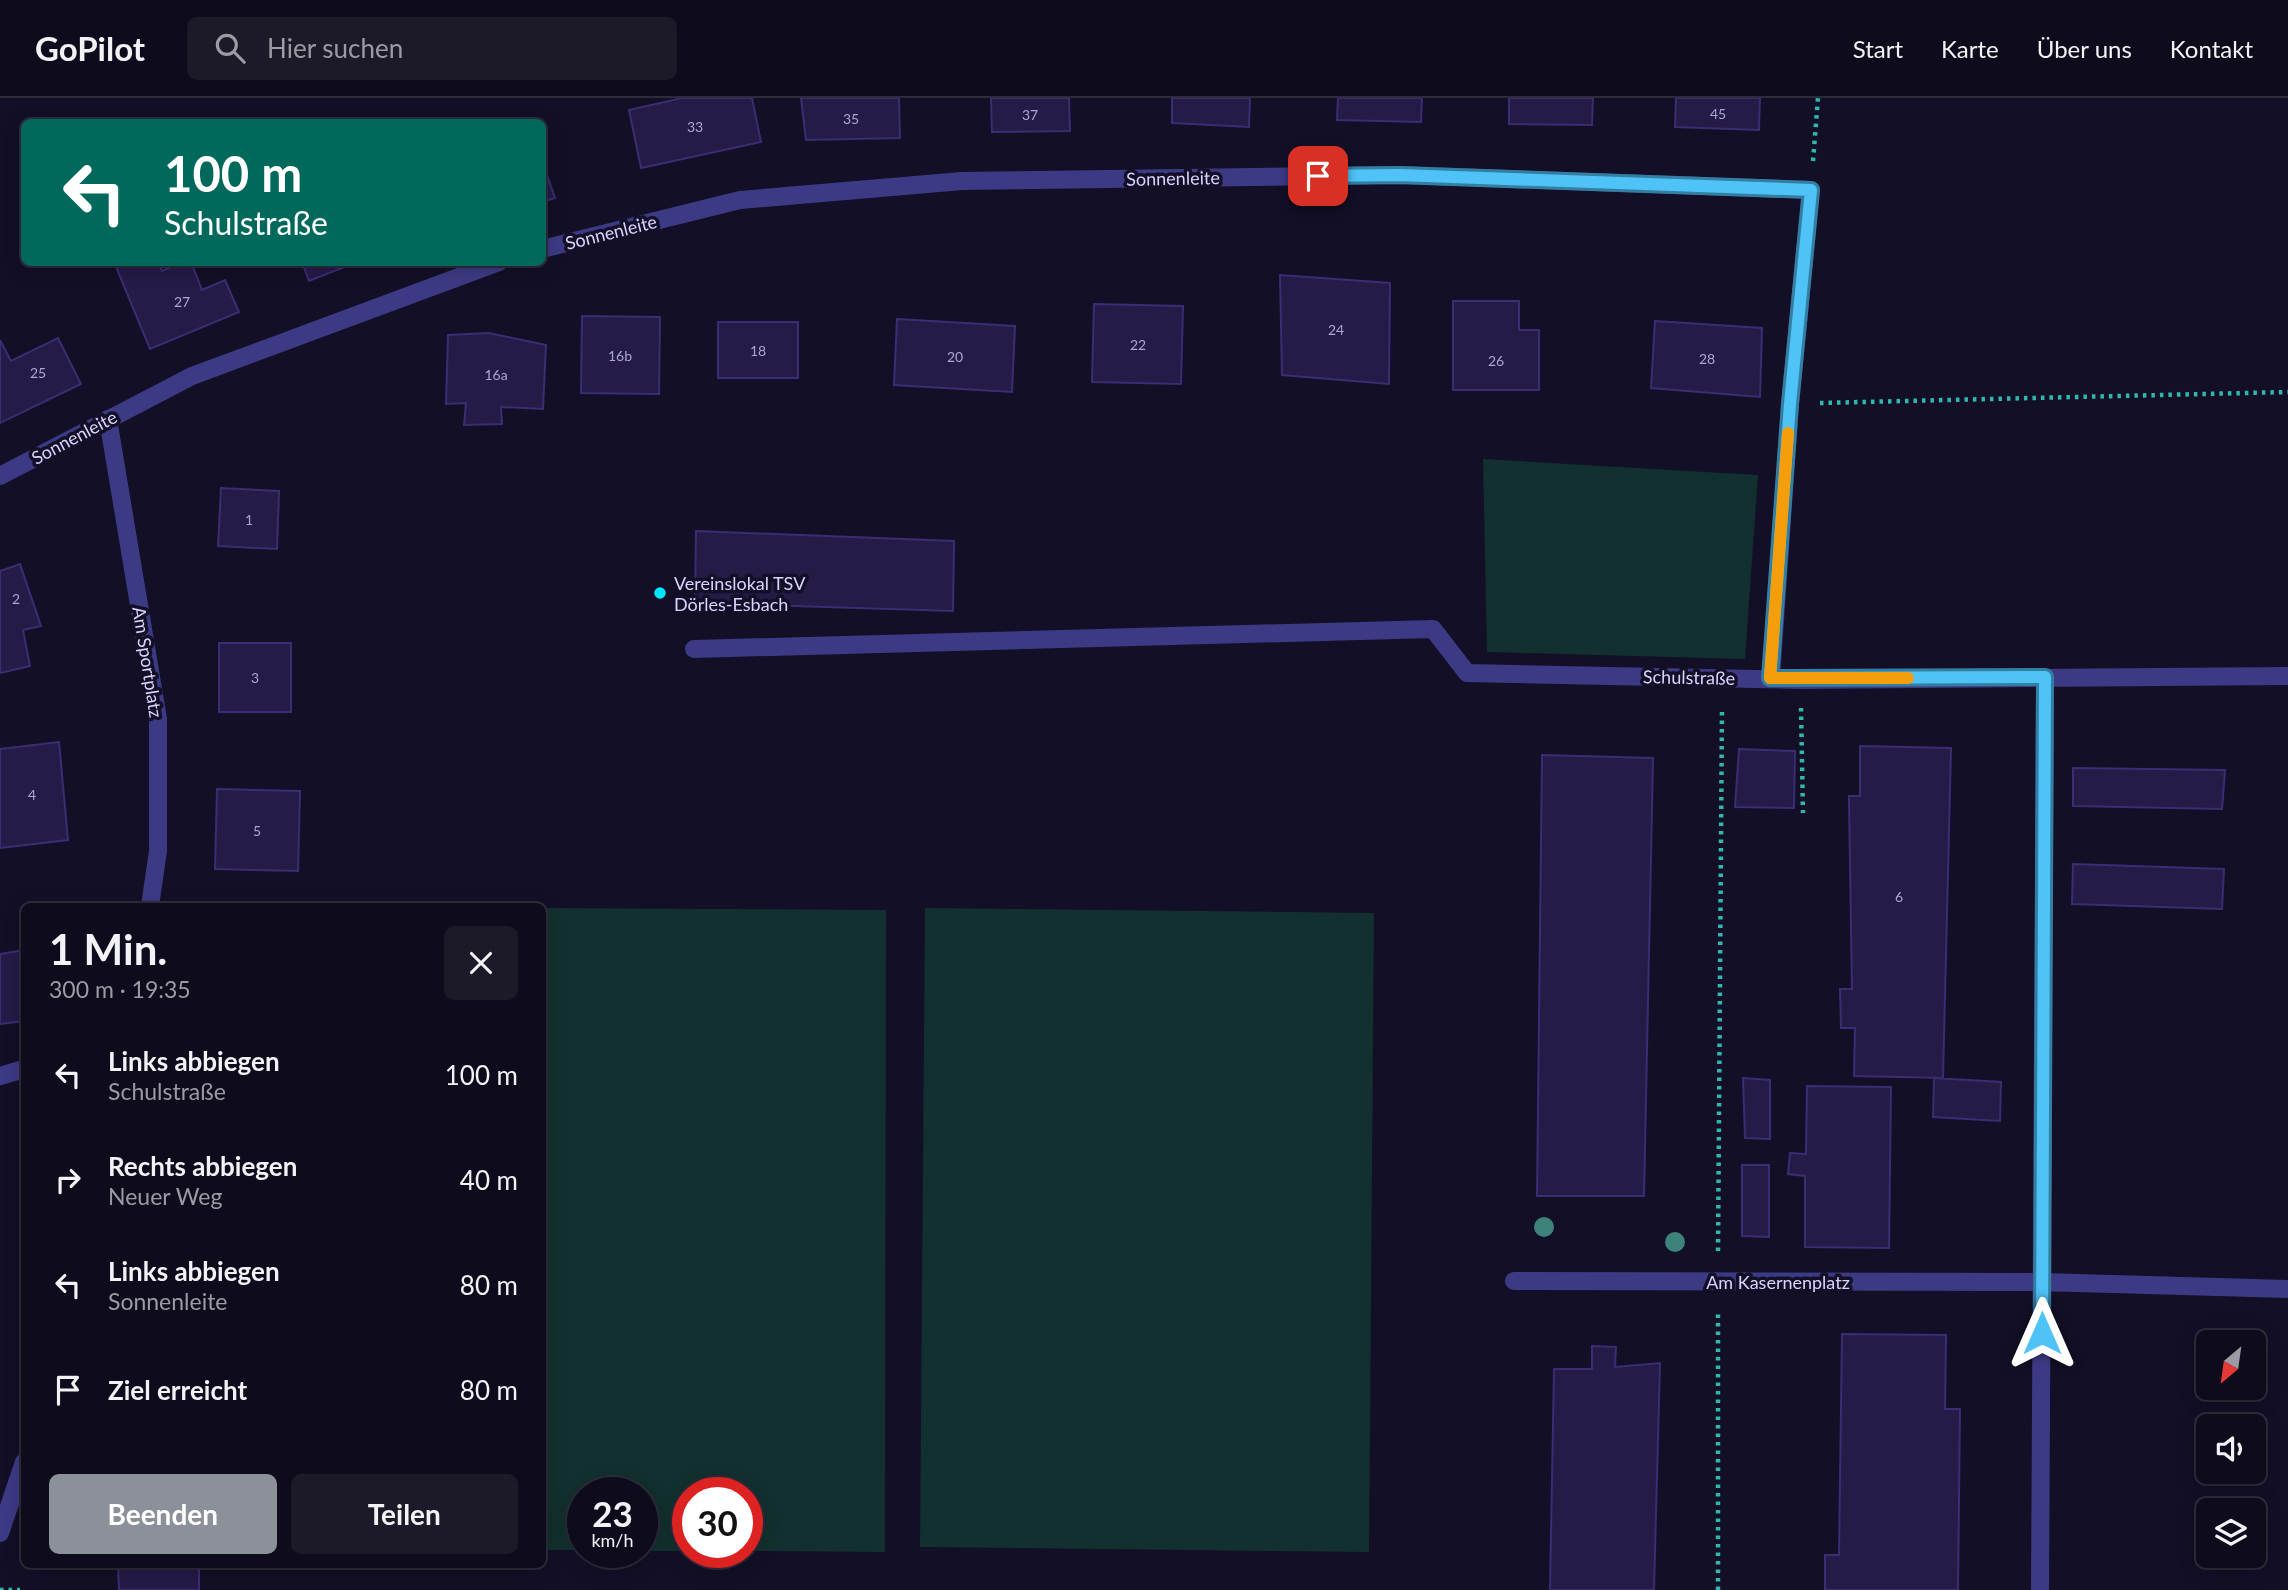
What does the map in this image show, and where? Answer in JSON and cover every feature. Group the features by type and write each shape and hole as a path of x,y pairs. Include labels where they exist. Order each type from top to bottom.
{"street":[{"name":"Sonnenleite","path":"546,248 740,200 962,181 1399,175 1811,190"},
{"path":"1770,678 1790,404 1811,190"},
{"name":"Sonnenleite","path":"0,476 192,376 488,266"},
{"name":"Am Sportplatz","path":"108,419 158,719 158,851 149,903"},
{"name":"Schulstraße","path":"694,649 1433,629 1467,673 1801,680 2288,676"},
{"path":"2040,1590 2045,677"},
{"path":"0,1076 21,1070"},
{"name":"Am Kasernenplatz","path":"1514,1282 2042,1282 2288,1289"},
{"path":"0,1533 21,1471"}],"path":[{"path":"1811,190 1818,98"},
{"path":"1790,404 2288,392"},
{"path":"1718,1590 1723,678"},
{"path":"1801,680 1803,813"},
{"path":"0,1590 20,1590"}],"green space":[{"path":"1483,459 1758,475 1745,659 1487,652"},
{"path":"546,908 886,910 885,1552 763,1551 763,1477 672,1477 672,1551 658,1551 658,1477 567,1477 567,1550 546,1550"},
{"path":"925,908 1374,913 1369,1552 920,1547"}],"building":[{"path":"682,98 752,98 761,142 641,168 629,110"},
{"path":"801,98 899,98 900,138 806,140"},
{"path":"991,98 1069,98 1070,131 992,132"},
{"path":"1172,98 1250,98 1249,127 1172,123"},
{"path":"1338,98 1422,98 1421,122 1337,120"},
{"path":"1509,98 1593,98 1592,125 1509,124"},
{"path":"1676,98 1760,98 1759,130 1675,127"},
{"path":"546,172 555,198 546,201"},
{"path":"116,266 160,266 162,271 173,266 193,266 202,290 225,280 239,312 150,349"},
{"path":"303,266 347,266 309,281"},
{"path":"1280,275 1390,283 1389,384 1282,375"},
{"path":"1453,301 1519,301 1519,330 1539,330 1539,390 1453,390"},
{"path":"1094,304 1183,306 1181,384 1092,382"},
{"path":"582,316 660,317 659,394 581,393"},
{"path":"897,319 1015,326 1012,392 894,385"},
{"path":"1655,321 1762,328 1760,397 1651,388"},
{"path":"718,322 798,322 798,378 718,378"},
{"path":"489,333 546,345 543,409 501,407 502,424 464,425 466,403 446,404 448,335"},
{"path":"58,338 81,384 0,423 0,340 11,361"},
{"path":"221,488 279,491 277,549 218,546"},
{"path":"696,531 954,541 953,611 695,603"},
{"path":"20,564 41,626 23,630 30,666 0,673 0,571"},
{"path":"219,643 291,643 291,712 219,712"},
{"path":"59,742 68,840 0,848 0,749"},
{"path":"1860,746 1951,748 1943,1078 1854,1076 1855,1028 1841,1028 1840,989 1852,989 1849,796 1860,796"},
{"path":"1739,749 1795,751 1794,808 1735,807"},
{"path":"1542,755 1653,758 1644,1196 1537,1196"},
{"path":"2073,768 2225,770 2222,809 2073,806"},
{"path":"217,789 300,791 298,871 215,869"},
{"path":"2073,864 2224,869 2222,909 2072,904"},
{"path":"21,950 21,1021 0,1024 0,954"},
{"path":"1743,1078 1770,1080 1770,1139 1745,1138"},
{"path":"1934,1078 2001,1082 2000,1121 1933,1117"},
{"path":"1807,1086 1891,1087 1889,1248 1805,1247 1805,1176 1788,1174 1790,1153 1806,1154"},
{"path":"1742,1165 1769,1165 1769,1237 1742,1236"},
{"path":"1842,1334 1946,1335 1945,1409 1960,1409 1958,1590 1825,1590 1825,1555 1839,1555"},
{"path":"1592,1346 1616,1347 1615,1367 1660,1363 1654,1590 1550,1590 1554,1369 1592,1369"},
{"path":"118,1568 199,1568 199,1590 119,1590"}],"slow traffic":[{"path":"1788,433 1770,678 1908,678"}],"place":[{"name":"Vereinslokal TSV Dörles-Esbach","path":"660,593"}],"route":[{"path":"1318,176 1399,175 1811,190 1790,404 1770,678 1801,680 2045,677 2042,1333"}]}
